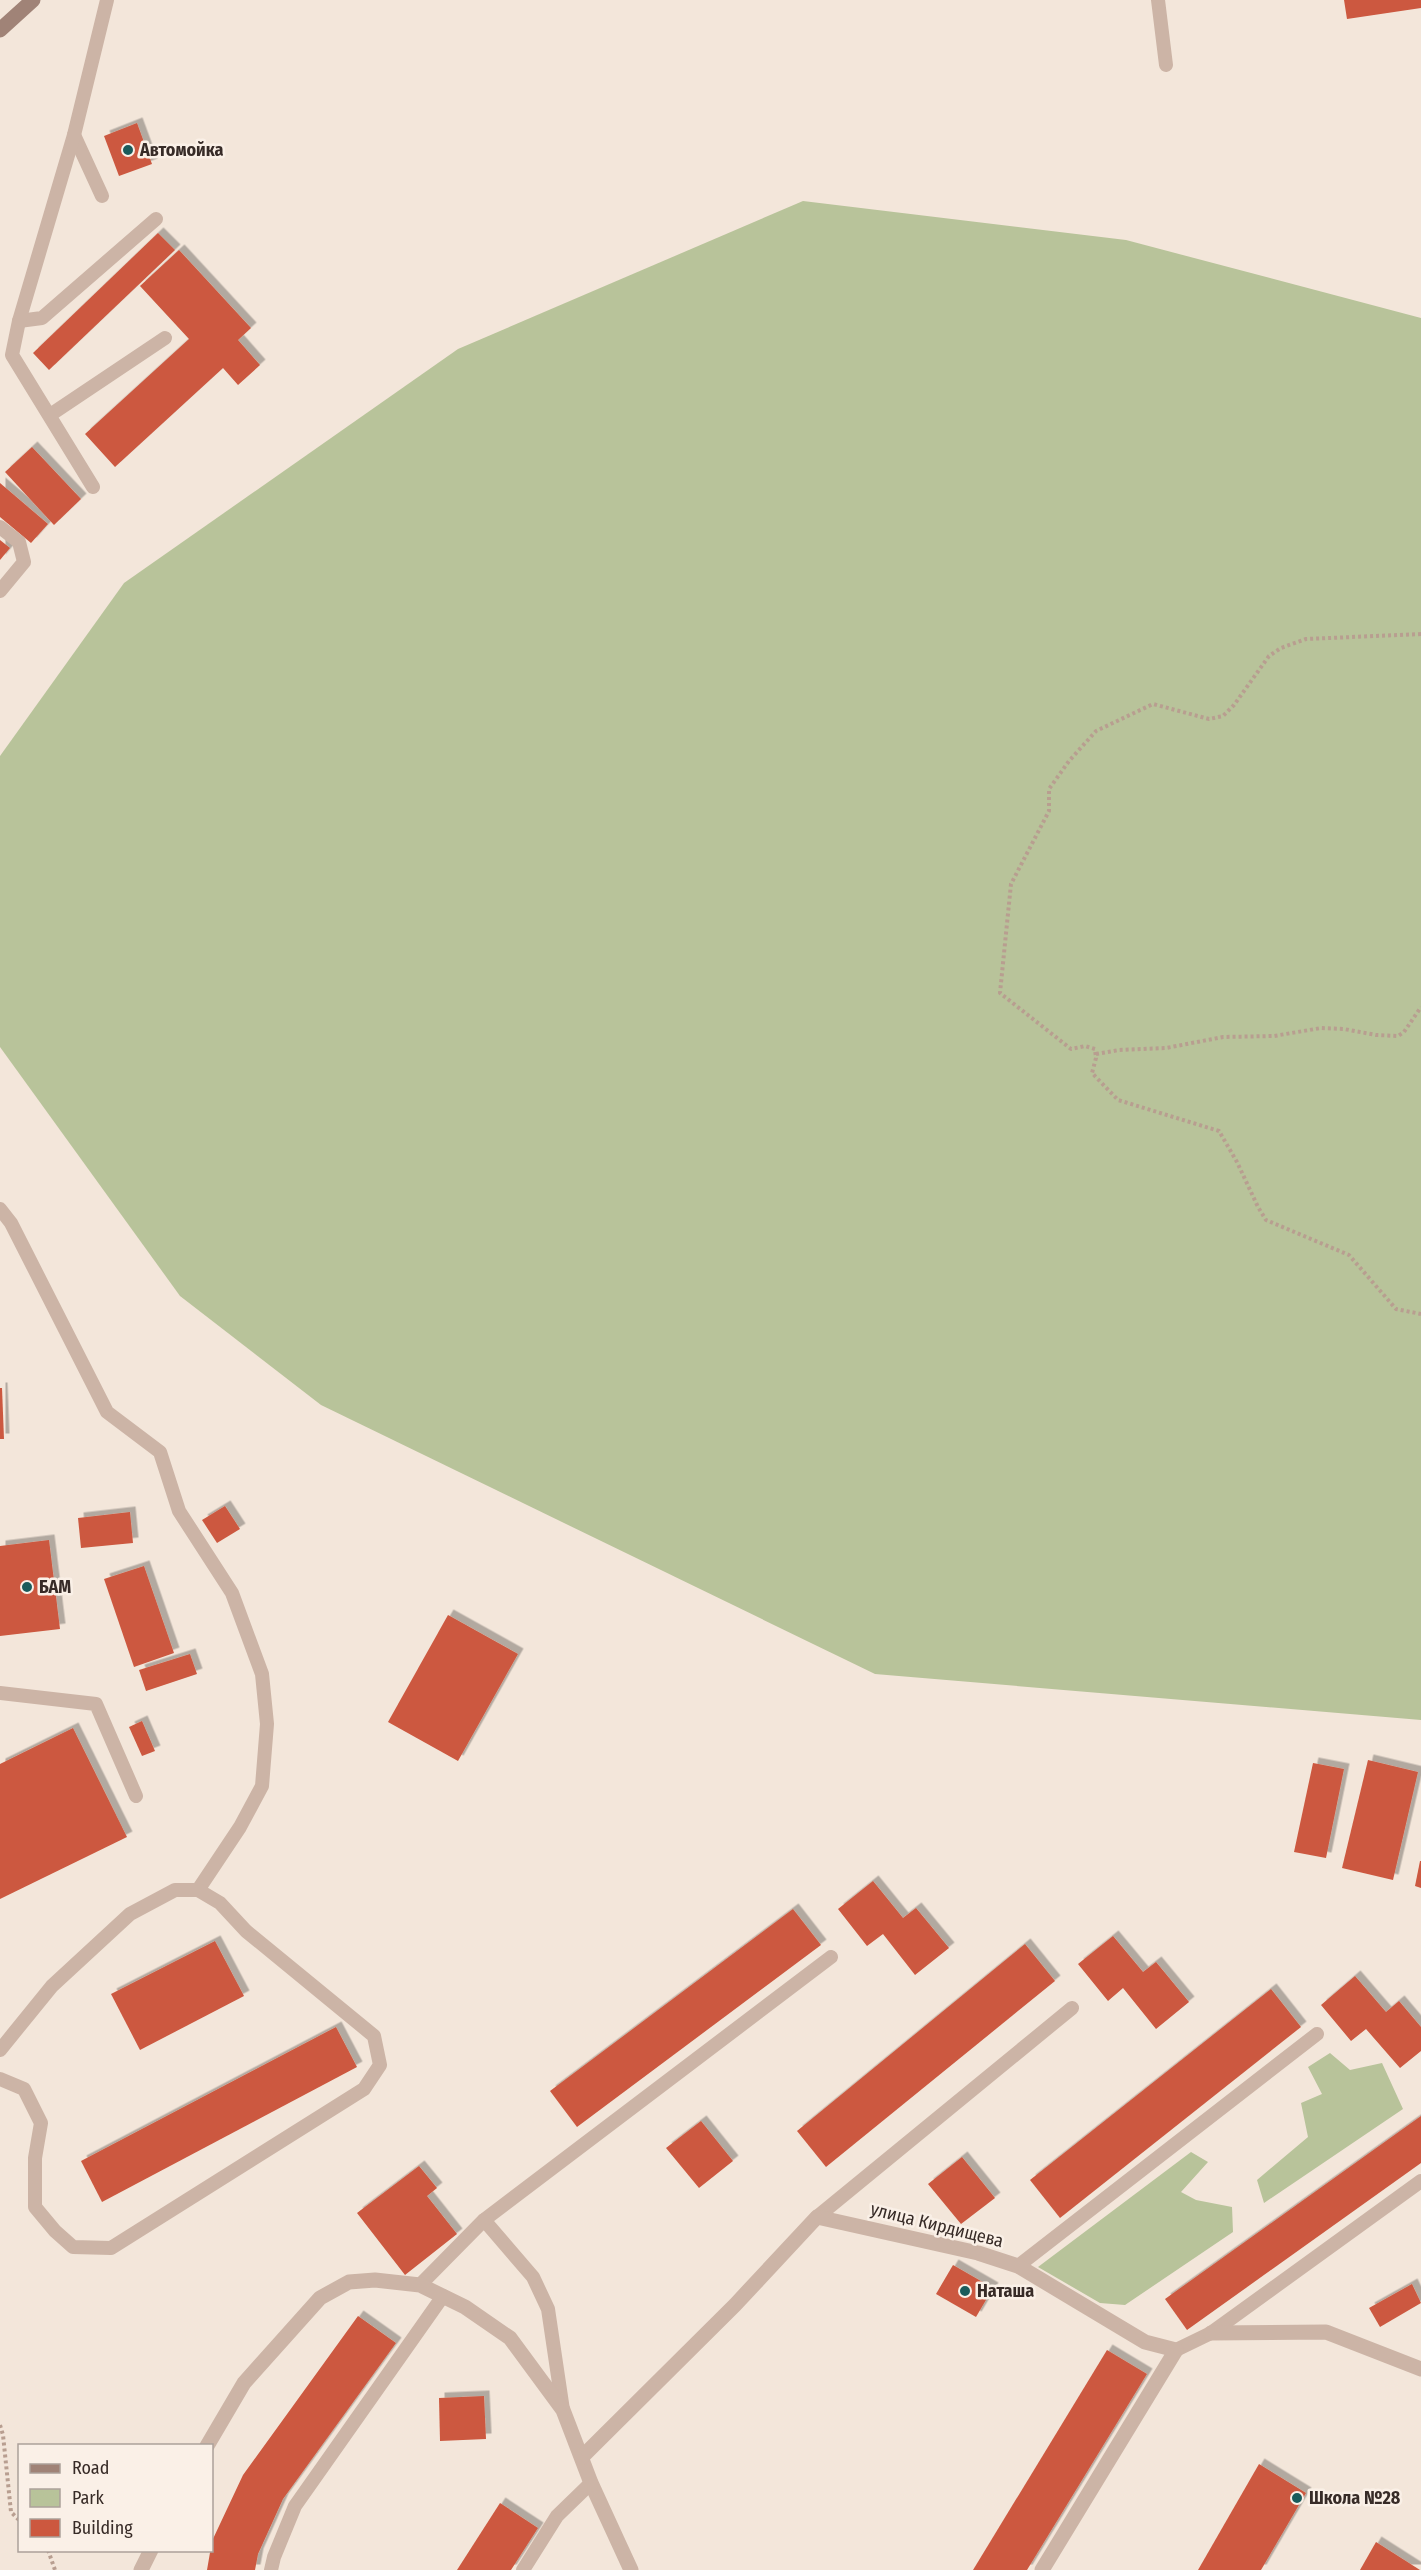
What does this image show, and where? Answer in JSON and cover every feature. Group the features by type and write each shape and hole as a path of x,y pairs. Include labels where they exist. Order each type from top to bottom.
{"main road":[{"path":"0,30 33,0"}],"street":[{"name":"улица Кирдищева","path":"817,2217 978,2253 1018,2266 1145,2342 1176,2350"},
{"path":"582,2457 735,2305 817,2217"},
{"path":"208,2444 244,2383 320,2298 350,2282 375,2280 420,2285 465,2307 510,2338 563,2410 591,2483 631,2570"},
{"path":"1211,2333 1326,2332 1421,2369"},
{"path":"1042,2570 1176,2350"},
{"path":"141,2570 150,2552"}],"lane":[{"path":"93,487 12,355 19,321 74,135 107,0"},
{"path":"1158,0 1166,64"},
{"path":"74,135 102,196"},
{"path":"19,321 42,318 156,219"},
{"path":"50,416 165,338"},
{"path":"0,527 19,542 24,562 0,591"},
{"path":"0,1209 11,1223 107,1412 160,1452 179,1511 232,1593 262,1674 267,1724 262,1786 240,1827 198,1890"},
{"path":"0,1693 96,1704 136,1796"},
{"path":"0,2050 52,1986 130,1914 175,1890 198,1890 220,1903 246,1931 374,2036 380,2065 364,2089 111,2248 74,2247 55,2231 35,2207 35,2158 41,2123 24,2089 0,2079"},
{"path":"420,2285 484,2220 831,1957"},
{"path":"817,2217 1072,2008"},
{"path":"1018,2266 1317,2034"},
{"path":"1176,2350 1211,2333 1421,2181"},
{"path":"484,2220 533,2277 548,2309 563,2410"},
{"path":"271,2570 295,2506 443,2295"},
{"path":"523,2570 557,2516 591,2483"}],"path":[{"path":"1421,634 1306,639 1281,648 1269,656 1234,705 1223,716 1209,719 1153,704 1096,731 1069,761 1049,789 1049,811 1011,884 1000,993 1071,1049 1085,1046 1095,1049 1092,1073 1118,1100 1219,1131 1238,1162 1266,1220 1349,1255 1396,1309 1421,1314"},
{"path":"1096,1054 1119,1050 1166,1048 1223,1037 1274,1036 1321,1028 1398,1036 1404,1032 1421,1007"},
{"path":"0,2425 11,2512 18,2519"},
{"path":"49,2552 55,2570"}],"green space":[{"path":"803,201 1126,240 1421,318 1421,1720 875,1674 321,1405 180,1296 0,1047 0,756 124,583 458,349"},
{"path":"1330,2053 1350,2070 1382,2063 1403,2109 1264,2203 1257,2180 1308,2137 1301,2103 1322,2094 1308,2067"},
{"path":"1191,2152 1208,2162 1181,2192 1196,2200 1232,2207 1233,2232 1125,2305 1100,2303 1038,2267"}],"building":[{"path":"1344,0 1421,0 1421,8 1347,19"},
{"name":"Автомойка","path":"137,123 152,164 119,176 104,136"},
{"path":"158,233 175,250 49,370 33,353"},
{"path":"179,250 251,328 238,340 260,365 238,385 223,368 115,467 85,434 189,339 140,286"},
{"path":"32,447 81,499 54,525 5,472"},
{"path":"0,483 48,524 31,543 0,517"},
{"path":"0,540 10,548 0,560"},
{"path":"0,1388 2,1388 4,1439 0,1439"},
{"path":"225,1506 240,1529 217,1543 202,1520"},
{"path":"130,1512 133,1543 81,1548 78,1518"},
{"name":"БАМ","path":"49,1540 60,1629 0,1636 0,1546"},
{"path":"144,1566 174,1653 134,1667 104,1579"},
{"path":"448,1615 518,1654 458,1761 388,1722"},
{"path":"190,1654 197,1674 146,1691 139,1670"},
{"path":"142,1721 155,1751 142,1756 129,1727"},
{"path":"73,1728 127,1837 0,1899 0,1764"},
{"path":"1368,1760 1418,1772 1393,1880 1342,1868"},
{"path":"1313,1763 1344,1769 1326,1858 1294,1852"},
{"path":"1421,1861 1421,1888 1415,1886"},
{"path":"873,1881 903,1918 916,1908 949,1948 915,1975 883,1934 867,1946 838,1909"},
{"path":"793,1909 821,1945 577,2127 550,2091"},
{"path":"1113,1936 1143,1972 1156,1962 1189,2002 1156,2029 1123,1988 1108,2001 1078,1964"},
{"path":"215,1941 244,1996 140,2050 111,1994"},
{"path":"1025,1944 1055,1981 826,2167 797,2131"},
{"path":"1355,1976 1386,2012 1399,2001 1421,2027 1421,2051 1400,2068 1366,2029 1351,2041 1321,2005"},
{"path":"1271,1989 1301,2027 1060,2218 1030,2180"},
{"path":"336,2027 357,2067 102,2202 81,2161"},
{"path":"1421,2116 1421,2163 1187,2330 1165,2299"},
{"path":"701,2121 733,2161 699,2188 666,2148"},
{"path":"962,2157 995,2198 961,2224 928,2184"},
{"path":"419,2166 437,2188 427,2196 457,2234 405,2275 357,2213"},
{"name":"Наташа","path":"953,2265 993,2288 976,2317 936,2294"},
{"path":"1412,2284 1421,2303 1380,2327 1369,2308"},
{"path":"358,2316 396,2343 283,2499 258,2554 255,2570 207,2570 210,2552 213,2552 213,2539 243,2475"},
{"path":"1107,2350 1147,2374 1027,2570 973,2570"},
{"path":"484,2396 486,2439 440,2441 439,2398"},
{"path":"1259,2464 1306,2493 1261,2570 1198,2570"},
{"path":"500,2503 538,2528 511,2570 457,2570"},
{"path":"1376,2542 1420,2570 1360,2570"}],"place":[{"name":"Автомойка","path":"128,150"},
{"name":"БАМ","path":"27,1587"},
{"name":"Наташа","path":"965,2291"},
{"name":"Школа №28","path":"1297,2498"}]}
